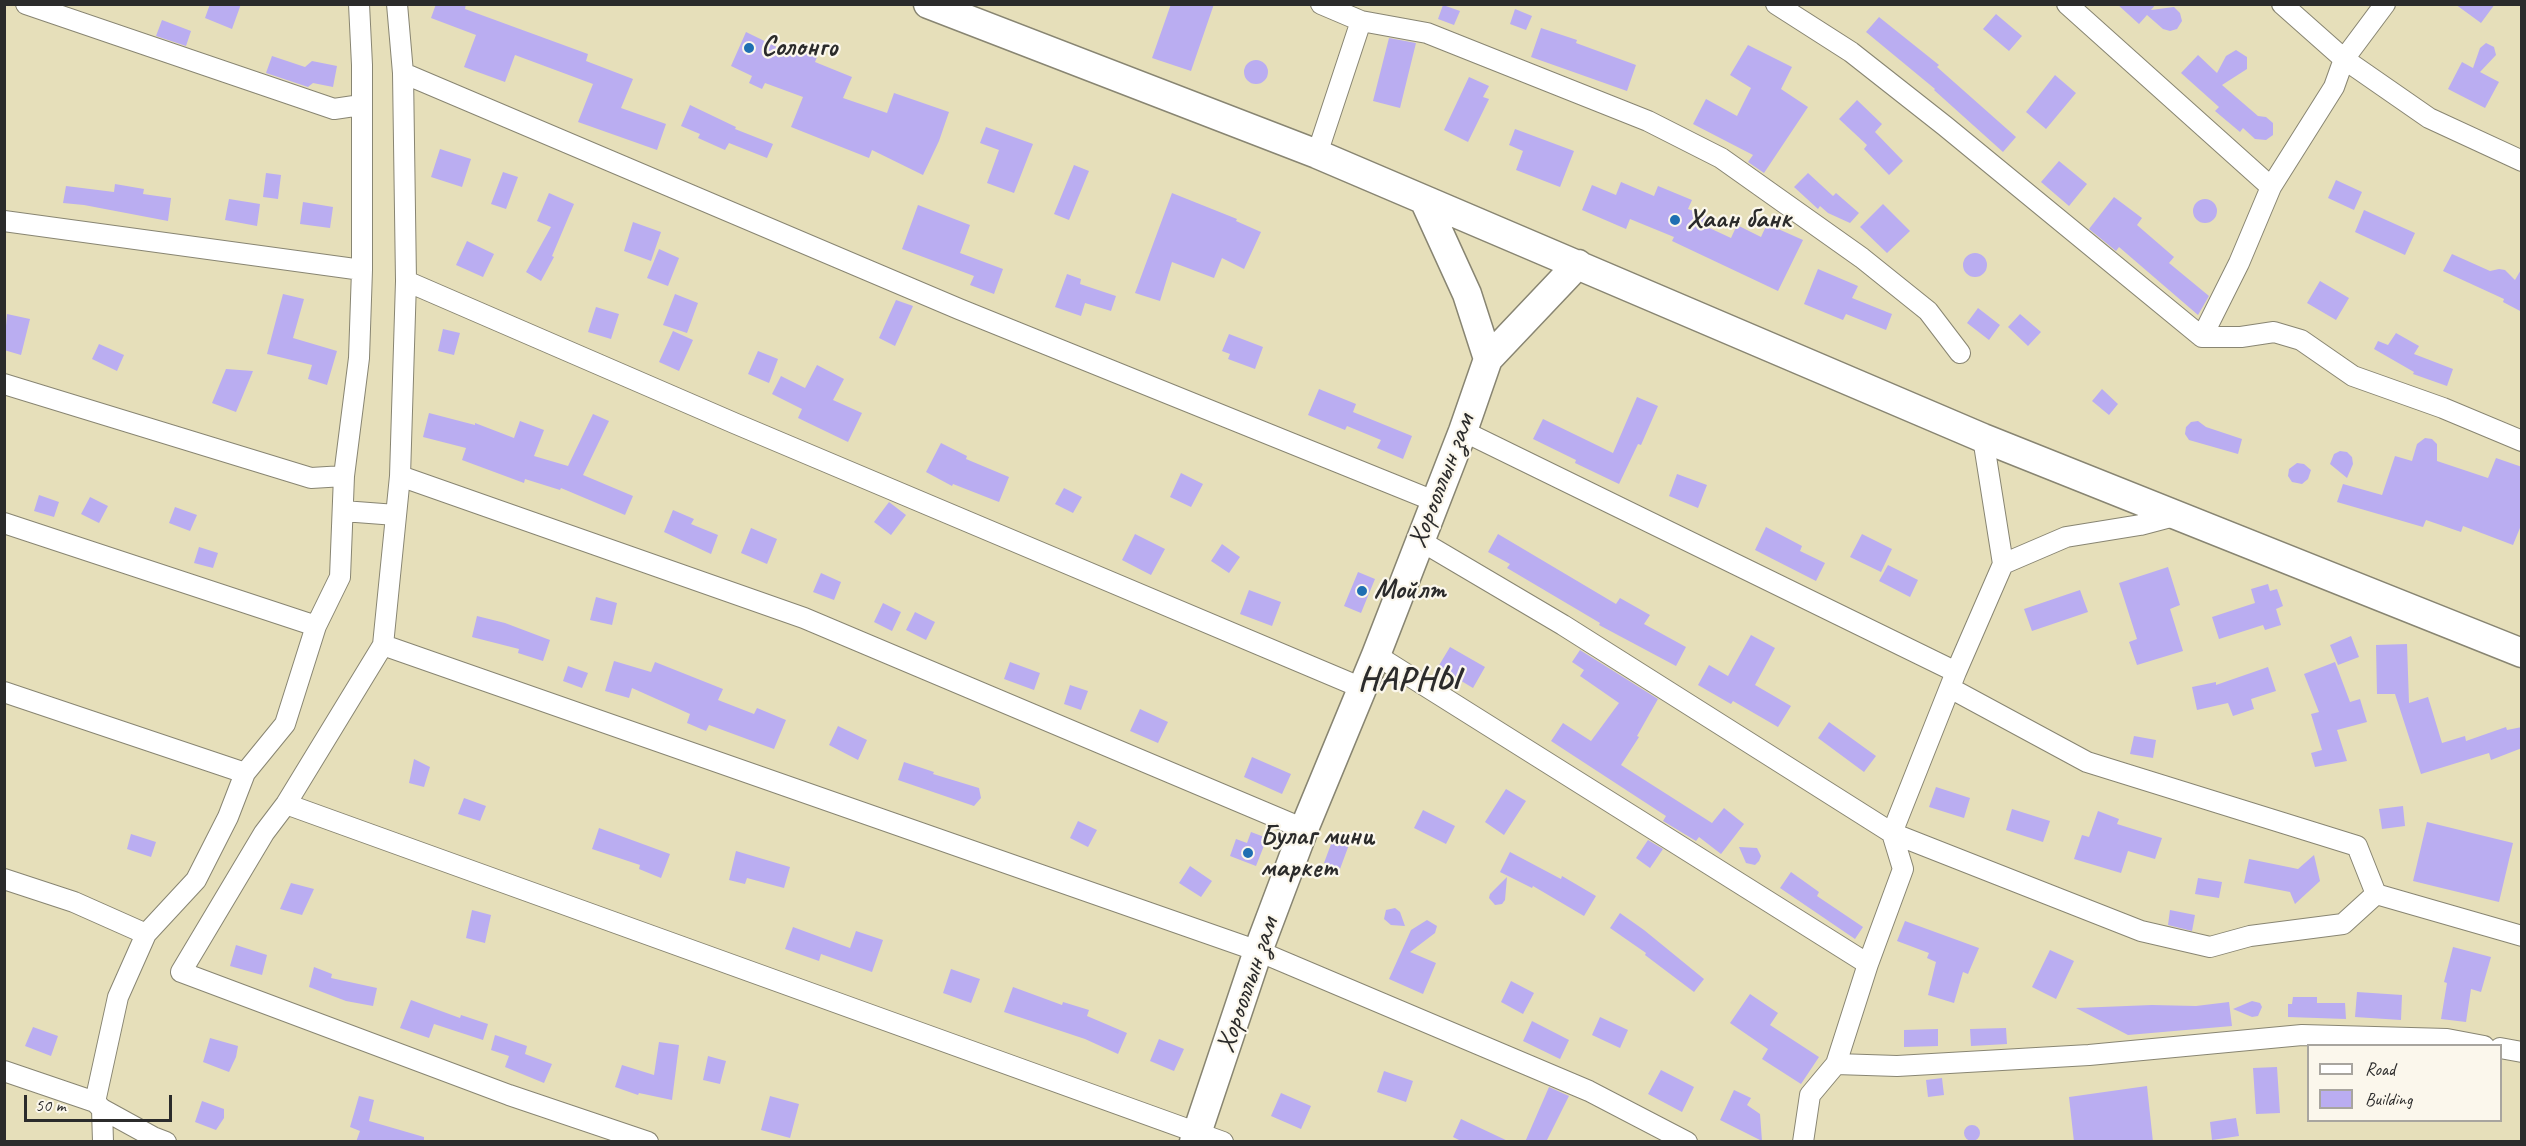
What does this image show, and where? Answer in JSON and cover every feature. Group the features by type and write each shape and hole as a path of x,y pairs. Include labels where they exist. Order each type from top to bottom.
{"main road":[{"path":"928,4 1317,154 1983,438 2522,653"},
{"path":"1425,202 1467,294 1488,359"},
{"name":"Хорооллын зам","path":"1195,1137 1258,951 1304,829 1376,655 1463,431 1488,359 1578,264"}],"street":[{"path":"26,4 334,109 361,105"},
{"path":"103,1142 99,1105 118,997 146,934 196,880 228,818 245,773 285,724 316,626 340,577 344,476 359,358 362,270 359,4"},
{"path":"397,4 403,74 406,281 400,476 383,645 286,804 264,833 181,972 509,1095 648,1142"},
{"path":"1321,4 1361,21 1427,33 1648,121 1721,158 1862,258 1920,304 1960,353"},
{"path":"1776,4 1851,52 1945,126 2202,338 2241,337 2274,332 2301,340 2353,376 2443,408 2522,441"},
{"path":"2067,4 2271,187"},
{"path":"2282,4 2344,59 2429,118 2522,161"},
{"path":"2202,338 2239,263 2271,187 2334,87 2344,59 2385,4"},
{"path":"1317,154 1361,21"},
{"path":"403,74 959,309 1434,501"},
{"path":"4,221 362,270"},
{"path":"406,281 734,423 1362,688"},
{"path":"4,384 311,478 344,476"},
{"path":"1463,431 1953,680 2087,762 2357,846 2376,894"},
{"path":"1803,1142 1810,1095 1836,1064 1868,964 1903,869 1892,833 1953,680 2003,564 1983,438"},
{"path":"400,476 804,618 1304,829"},
{"path":"343,510 396,515"},
{"path":"2003,564 2066,537 2140,525 2174,516"},
{"path":"4,523 316,626"},
{"path":"1419,540 1563,625 1892,833 2141,931 2210,947 2250,936 2343,924 2376,894"},
{"path":"383,645 1258,951 1589,1091 1688,1142"},
{"path":"1376,655 1868,964"},
{"path":"4,692 245,773"},
{"path":"286,804 1195,1137 1223,1142"},
{"path":"4,879 74,902 146,934"},
{"path":"2376,894 2522,936"},
{"path":"1836,1064 1897,1066 2078,1056 2302,1035 2446,1039 2473,1044"},
{"path":"2502,1048 2522,1052"},
{"path":"4,1071 99,1105 136,1134 166,1142"}],"building":[{"path":"210,4 241,4 232,29 205,18"},
{"path":"436,4 466,4 465,9 588,54 586,61 633,79 621,108 666,124 657,150 578,122 593,84 515,55 505,82 464,67 476,35 431,18"},
{"path":"1171,4 1214,4 1191,71 1152,58"},
{"path":"2117,4 2156,4 2151,10 2174,7 2180,13 2182,21 2177,29 2170,31 2163,29 2147,15 2139,24"},
{"path":"2455,4 2495,4 2481,23"},
{"path":"1443,5 1460,11 1454,25 1438,19"},
{"path":"1515,9 1532,16 1526,30 1510,24"},
{"path":"1996,14 2022,36 2009,51 1983,29"},
{"path":"1879,17 1939,65 1937,67 2016,137 2003,152 1935,89 1866,32"},
{"path":"162,20 191,31 186,46 156,36"},
{"path":"1541,28 1577,40 1576,43 1636,65 1627,91 1531,57"},
{"path":"746,32 785,51 787,46 817,57 815,62 852,77 843,98 887,113 894,93 949,112 939,141 923,175 872,150 869,158 791,127 803,97 765,83 762,89 749,83 752,76 731,66"},
{"path":"1389,38 1416,43 1400,108 1373,101"},
{"path":"2486,43 2494,47 2496,55 2480,72 2499,82 2485,108 2448,89 2462,62 2473,68 2480,48"},
{"path":"1748,45 1792,67 1781,89 1808,107 1764,173 1748,162 1753,155 1693,124 1706,99 1737,116 1751,88 1730,75"},
{"path":"2236,50 2247,57 2247,69 2222,85 2258,116 2266,117 2273,123 2273,135 2266,140 2255,139 2243,128 2240,132 2215,111 2219,107 2181,73 2198,55 2217,73 2226,56"},
{"path":"272,56 305,67 312,61 337,66 333,87 313,83 308,87 266,73"},
{"path":"1256,60 1265,63 1268,72 1265,81 1256,84 1247,81 1244,72 1247,63"},
{"path":"2055,75 2076,93 2046,129 2026,112"},
{"path":"1469,77 1489,86 1483,97 1489,99 1468,142 1444,130"},
{"path":"1857,100 1882,124 1875,132 1903,161 1889,175 1864,149 1867,145 1839,119"},
{"path":"690,105 736,127 735,129 773,144 767,158 729,143 725,150 698,138 700,134 681,126"},
{"path":"986,127 1033,144 1014,193 987,183 999,150 980,143"},
{"path":"1515,129 1574,151 1560,187 1516,170 1523,151 1509,145"},
{"path":"440,149 471,159 462,187 431,177"},
{"path":"2059,161 2087,184 2069,206 2041,182"},
{"path":"1074,165 1089,171 1069,220 1054,214"},
{"path":"503,172 518,177 506,209 491,204"},
{"path":"266,173 281,175 278,199 263,197"},
{"path":"1808,173 1833,196 1836,193 1859,213 1850,223 1828,213 1820,206 1818,209 1794,187"},
{"path":"2336,180 2362,192 2354,210 2328,198"},
{"path":"1621,182 1654,196 1658,186 1692,200 1688,209 1707,216 1703,225 1731,238 1737,225 1761,237 1767,224 1803,240 1778,291 1672,241 1674,237 1630,219 1626,229 1582,210 1592,185 1616,195"},
{"path":"115,184 144,189 143,194 171,198 168,221 63,203 66,186 114,192"},
{"path":"549,193 574,204 552,256 554,257 541,281 526,272 551,227 537,221"},
{"path":"1172,193 1237,219 1236,221 1261,232 1244,269 1222,258 1214,278 1172,262 1160,301 1135,293"},
{"path":"2114,197 2142,218 2137,225 2174,257 2169,263 2209,296 2198,315 2119,247 2116,251 2089,229"},
{"path":"229,199 260,204 257,226 225,220"},
{"path":"2205,199 2214,202 2217,211 2214,220 2205,223 2196,220 2193,211 2196,202"},
{"path":"303,202 333,207 330,228 300,224"},
{"path":"1883,204 1910,231 1887,253 1860,227"},
{"path":"918,205 970,225 960,253 1003,269 994,294 970,285 974,276 902,249"},
{"path":"2364,210 2415,233 2405,255 2355,232"},
{"path":"633,222 661,232 651,261 624,251"},
{"path":"467,241 494,254 483,277 456,265"},
{"path":"659,249 679,258 668,286 647,278"},
{"path":"1975,253 1984,256 1987,265 1984,274 1975,277 1966,274 1963,265 1966,256"},
{"path":"2452,254 2490,271 2505,270 2515,280 2522,268 2522,312 2503,302 2504,299 2443,271"},
{"path":"1818,269 1858,286 1852,298 1892,314 1886,330 1846,314 1843,320 1804,304"},
{"path":"1067,274 1081,279 1080,284 1116,296 1111,311 1085,303 1081,316 1055,307"},
{"path":"2320,281 2349,298 2336,320 2307,303"},
{"path":"283,294 304,299 293,338 337,351 327,385 308,379 312,365 267,354"},
{"path":"675,294 698,303 687,333 663,325"},
{"path":"896,300 913,306 895,346 879,338"},
{"path":"596,307 619,314 611,339 588,332"},
{"path":"1978,308 2000,325 1989,340 1967,323"},
{"path":"7,314 30,319 21,355 4,350"},
{"path":"2020,314 2041,332 2028,346 2008,327"},
{"path":"443,329 460,333 454,355 438,351"},
{"path":"673,331 693,340 679,371 659,362"},
{"path":"2396,333 2419,346 2414,354 2453,369 2447,386 2413,374 2414,372 2374,349 2378,341 2388,345"},
{"path":"1229,334 1263,347 1255,369 1228,359 1230,354 1222,351"},
{"path":"99,344 124,355 117,371 92,359"},
{"path":"758,351 778,359 769,383 748,374"},
{"path":"817,365 844,379 833,400 862,413 848,442 798,418 802,409 772,394 781,376 805,388"},
{"path":"226,369 253,371 236,412 212,403"},
{"path":"1319,389 1356,404 1353,412 1412,436 1403,459 1377,448 1381,440 1347,426 1345,430 1308,415"},
{"path":"2102,389 2118,404 2109,415 2092,401"},
{"path":"1637,397 1658,406 1641,445 1638,444 1619,484 1533,439 1543,419 1613,453"},
{"path":"429,413 475,425 475,423 514,438 520,421 544,430 534,456 568,466 593,414 609,421 583,475 633,496 625,515 561,488 560,490 525,479 524,483 462,460 466,448 423,437"},
{"path":"2198,421 2206,427 2242,439 2238,454 2189,440 2185,434 2186,427 2191,422"},
{"path":"2425,438 2432,439 2437,444 2437,461 2488,478 2496,458 2522,467 2522,523 2513,545 2463,526 2461,532 2426,520 2423,527 2337,502 2343,484 2382,495 2395,456 2412,461 2417,444"},
{"path":"941,443 967,456 966,459 1009,477 999,502 953,484 952,486 926,472"},
{"path":"2340,451 2347,452 2352,457 2353,464 2347,478 2330,464 2334,454"},
{"path":"2297,463 2304,464 2311,470 2308,479 2302,484 2292,482 2288,476 2289,469"},
{"path":"1181,473 1203,484 1191,507 1170,497"},
{"path":"1677,474 1707,485 1698,508 1669,496"},
{"path":"1064,488 1082,497 1073,513 1055,504"},
{"path":"39,495 59,502 54,517 34,511"},
{"path":"90,497 108,506 99,523 81,514"},
{"path":"889,502 906,515 891,535 874,522"},
{"path":"175,507 197,515 190,531 169,523"},
{"path":"673,510 694,519 691,524 718,535 711,554 664,532"},
{"path":"1766,527 1802,546 1800,551 1825,563 1816,581 1755,550"},
{"path":"751,528 777,539 767,564 741,553"},
{"path":"1135,534 1165,549 1151,575 1122,560"},
{"path":"1498,534 1616,604 1620,598 1650,615 1644,624 1686,647 1676,666 1599,625 1600,623 1507,568 1510,564 1488,552"},
{"path":"1862,534 1892,549 1881,572 1850,557"},
{"path":"1222,544 1240,557 1229,573 1211,561"},
{"path":"199,547 218,553 213,568 194,563"},
{"path":"1888,565 1918,580 1910,597 1879,581"},
{"path":"2168,567 2180,605 2170,609 2183,651 2137,665 2129,642 2137,639 2119,583"},
{"path":"1358,572 1375,579 1361,613 1344,606"},
{"path":"821,573 841,582 834,600 813,592"},
{"path":"2268,584 2270,591 2277,589 2283,606 2276,609 2281,625 2265,630 2263,625 2219,639 2212,617 2255,603 2251,589"},
{"path":"1249,590 1281,602 1272,626 1240,614"},
{"path":"2080,590 2088,612 2032,631 2024,609"},
{"path":"596,597 617,603 612,625 590,620"},
{"path":"883,603 901,612 892,631 874,622"},
{"path":"915,612 935,622 926,640 906,630"},
{"path":"477,616 505,623 550,640 543,661 518,653 519,649 472,637"},
{"path":"1751,635 1775,648 1755,685 1791,706 1778,727 1733,701 1731,704 1698,685 1709,665 1728,676"},
{"path":"2351,636 2359,657 2338,665 2330,645"},
{"path":"2407,644 2409,703 2428,697 2442,743 2465,736 2466,741 2506,727 2507,730 2522,727 2522,748 2491,760 2489,753 2421,774 2395,694 2377,694 2376,645"},
{"path":"1450,647 1485,667 1473,688 1438,667"},
{"path":"1580,650 1658,699 1637,736 1639,737 1621,765 1712,823 1724,808 1744,824 1721,854 1699,837 1696,841 1663,821 1666,816 1551,741 1563,723 1591,741 1619,703 1580,676 1584,670 1572,662"},
{"path":"614,661 651,672 655,662 723,689 718,700 754,714 757,708 786,720 774,749 709,725 706,731 687,723 690,714 632,688 629,698 605,691"},
{"path":"1010,662 1040,673 1034,690 1004,679"},
{"path":"2335,662 2350,702 2360,699 2367,722 2337,730 2347,761 2315,767 2311,753 2322,750 2311,714 2319,712 2304,674"},
{"path":"568,666 588,673 582,688 563,681"},
{"path":"2268,667 2276,691 2251,699 2254,709 2233,716 2228,703 2197,710 2192,687 2216,682 2216,685"},
{"path":"1070,685 1088,691 1081,710 1064,704"},
{"path":"1140,709 1168,722 1158,743 1130,731"},
{"path":"1829,722 1876,756 1864,772 1818,738"},
{"path":"838,726 867,740 858,760 829,745"},
{"path":"2134,736 2156,740 2153,758 2130,754"},
{"path":"1252,757 1291,774 1282,794 1244,777"},
{"path":"414,759 430,767 424,787 409,783"},
{"path":"904,762 934,772 933,774 979,788 981,798 974,806 898,780"},
{"path":"1936,787 1970,798 1964,818 1929,807"},
{"path":"1506,789 1526,801 1504,835 1485,822"},
{"path":"464,798 486,806 480,821 458,814"},
{"path":"2403,806 2405,826 2382,829 2379,809"},
{"path":"2012,809 2050,821 2043,842 2006,830"},
{"path":"1423,810 1455,826 1446,844 1414,828"},
{"path":"2098,811 2119,819 2117,824 2162,838 2155,859 2128,851 2121,873 2074,859 2082,835 2089,837"},
{"path":"1078,821 1097,830 1088,847 1070,838"},
{"path":"2427,822 2513,843 2499,902 2413,881"},
{"path":"599,828 670,854 661,878 639,869 640,865 592,849"},
{"path":"1251,832 1267,838 1256,866 1230,856 1236,839 1247,843"},
{"path":"131,834 156,842 151,857 127,849"},
{"path":"1334,836 1350,842 1340,869 1324,863"},
{"path":"1648,840 1663,849 1650,868 1636,858"},
{"path":"1739,847 1757,848 1761,856 1759,861 1755,865 1746,863"},
{"path":"736,851 790,867 784,888 747,878 745,884 729,880"},
{"path":"1510,852 1561,879 1562,876 1596,896 1584,916 1533,886 1532,888 1500,872"},
{"path":"2314,855 2320,881 2295,904 2290,892 2244,883 2249,859 2298,869"},
{"path":"1190,866 1212,881 1201,897 1179,883"},
{"path":"1791,872 1819,892 1817,896 1863,927 1855,939 1780,888"},
{"path":"1507,877 1505,900 1502,904 1495,905 1489,898 1490,894"},
{"path":"2198,878 2222,882 2219,898 2195,894"},
{"path":"291,883 314,889 302,915 280,909"},
{"path":"1395,908 1400,912 1405,926 1391,925 1384,919 1386,910"},
{"path":"472,910 491,915 485,943 466,938"},
{"path":"2170,910 2195,915 2192,931 2168,925"},
{"path":"1620,913 1704,979 1694,992 1645,955 1646,953 1610,928"},
{"path":"1427,920 1437,926 1435,933 1410,952 1436,963 1423,994 1389,979 1411,930"},
{"path":"1905,921 1979,948 1968,974 1963,972 1954,1003 1928,995 1936,962 1927,958 1929,953 1897,941"},
{"path":"793,927 850,948 856,931 883,940 872,972 821,954 819,961 785,949"},
{"path":"236,945 267,955 262,975 230,966"},
{"path":"2453,947 2491,957 2481,992 2471,989 2466,1022 2441,1019 2447,983 2444,982"},
{"path":"2050,950 2074,961 2056,999 2032,987"},
{"path":"314,967 332,974 331,978 377,988 373,1006 346,1001 309,987"},
{"path":"951,969 980,979 971,1003 943,993"},
{"path":"1511,981 1534,993 1523,1014 1501,1002"},
{"path":"1013,987 1062,1005 1063,1002 1089,1010 1087,1016 1127,1033 1118,1054 1085,1039 1004,1012"},
{"path":"2357,992 2402,995 2401,1020 2355,1017"},
{"path":"1750,994 1778,1013 1770,1025 1819,1057 1801,1084 1762,1059 1768,1049 1730,1023"},
{"path":"2293,997 2317,997 2317,1003 2345,1003 2346,1019 2288,1017 2288,1004 2292,1004"},
{"path":"411,1000 460,1018 461,1015 488,1024 483,1040 434,1024 429,1038 400,1028"},
{"path":"2252,1001 2260,1003 2262,1007 2258,1016 2252,1017 2233,1009"},
{"path":"2229,1002 2232,1026 2128,1035 2076,1008 2196,1006"},
{"path":"1600,1017 1628,1030 1620,1048 1592,1035"},
{"path":"1532,1021 1569,1040 1560,1059 1523,1041"},
{"path":"33,1027 58,1036 51,1056 25,1046"},
{"path":"2006,1028 2007,1044 1971,1046 1970,1029"},
{"path":"1938,1029 1938,1046 1904,1047 1904,1030"},
{"path":"495,1035 527,1046 525,1054 552,1064 544,1083 505,1067 509,1056 491,1050"},
{"path":"210,1038 238,1046 229,1072 203,1062"},
{"path":"1159,1039 1184,1049 1174,1071 1150,1061"},
{"path":"659,1042 679,1045 672,1100 639,1093 638,1095 615,1087 622,1065 654,1075"},
{"path":"708,1056 726,1061 720,1084 703,1080"},
{"path":"2277,1067 2280,1113 2256,1114 2253,1068"},
{"path":"1661,1070 1694,1087 1682,1112 1648,1094"},
{"path":"1384,1071 1413,1081 1406,1102 1377,1092"},
{"path":"1942,1078 1944,1095 1928,1097 1926,1080"},
{"path":"2147,1086 2153,1142 2074,1142 2069,1097"},
{"path":"1549,1087 1569,1096 1546,1142 1525,1142"},
{"path":"1734,1090 1751,1098 1747,1105 1760,1114 1762,1141 1720,1120"},
{"path":"1281,1093 1311,1106 1301,1129 1271,1116"},
{"path":"359,1096 374,1100 369,1121 424,1137 424,1142 356,1142 360,1131 350,1127"},
{"path":"770,1096 799,1104 790,1138 761,1130"},
{"path":"202,1101 224,1109 224,1118 216,1130 195,1122"},
{"path":"2236,1118 2239,1136 2212,1140 2210,1122"},
{"path":"1461,1119 1510,1142 1463,1142 1453,1137"},
{"path":"1969,1125 1975,1125 1980,1133 1978,1139 1969,1141 1964,1136 1964,1130"}],"place":[{"name":"Солонго","path":"749,48"},
{"name":"Хаан банк","path":"1675,220"},
{"name":"Мойлт","path":"1362,591"},
{"name":"Булаг мини маркет","path":"1248,853"}],"district":[{"name":"НАРНЫ","path":"1409,680"}]}
